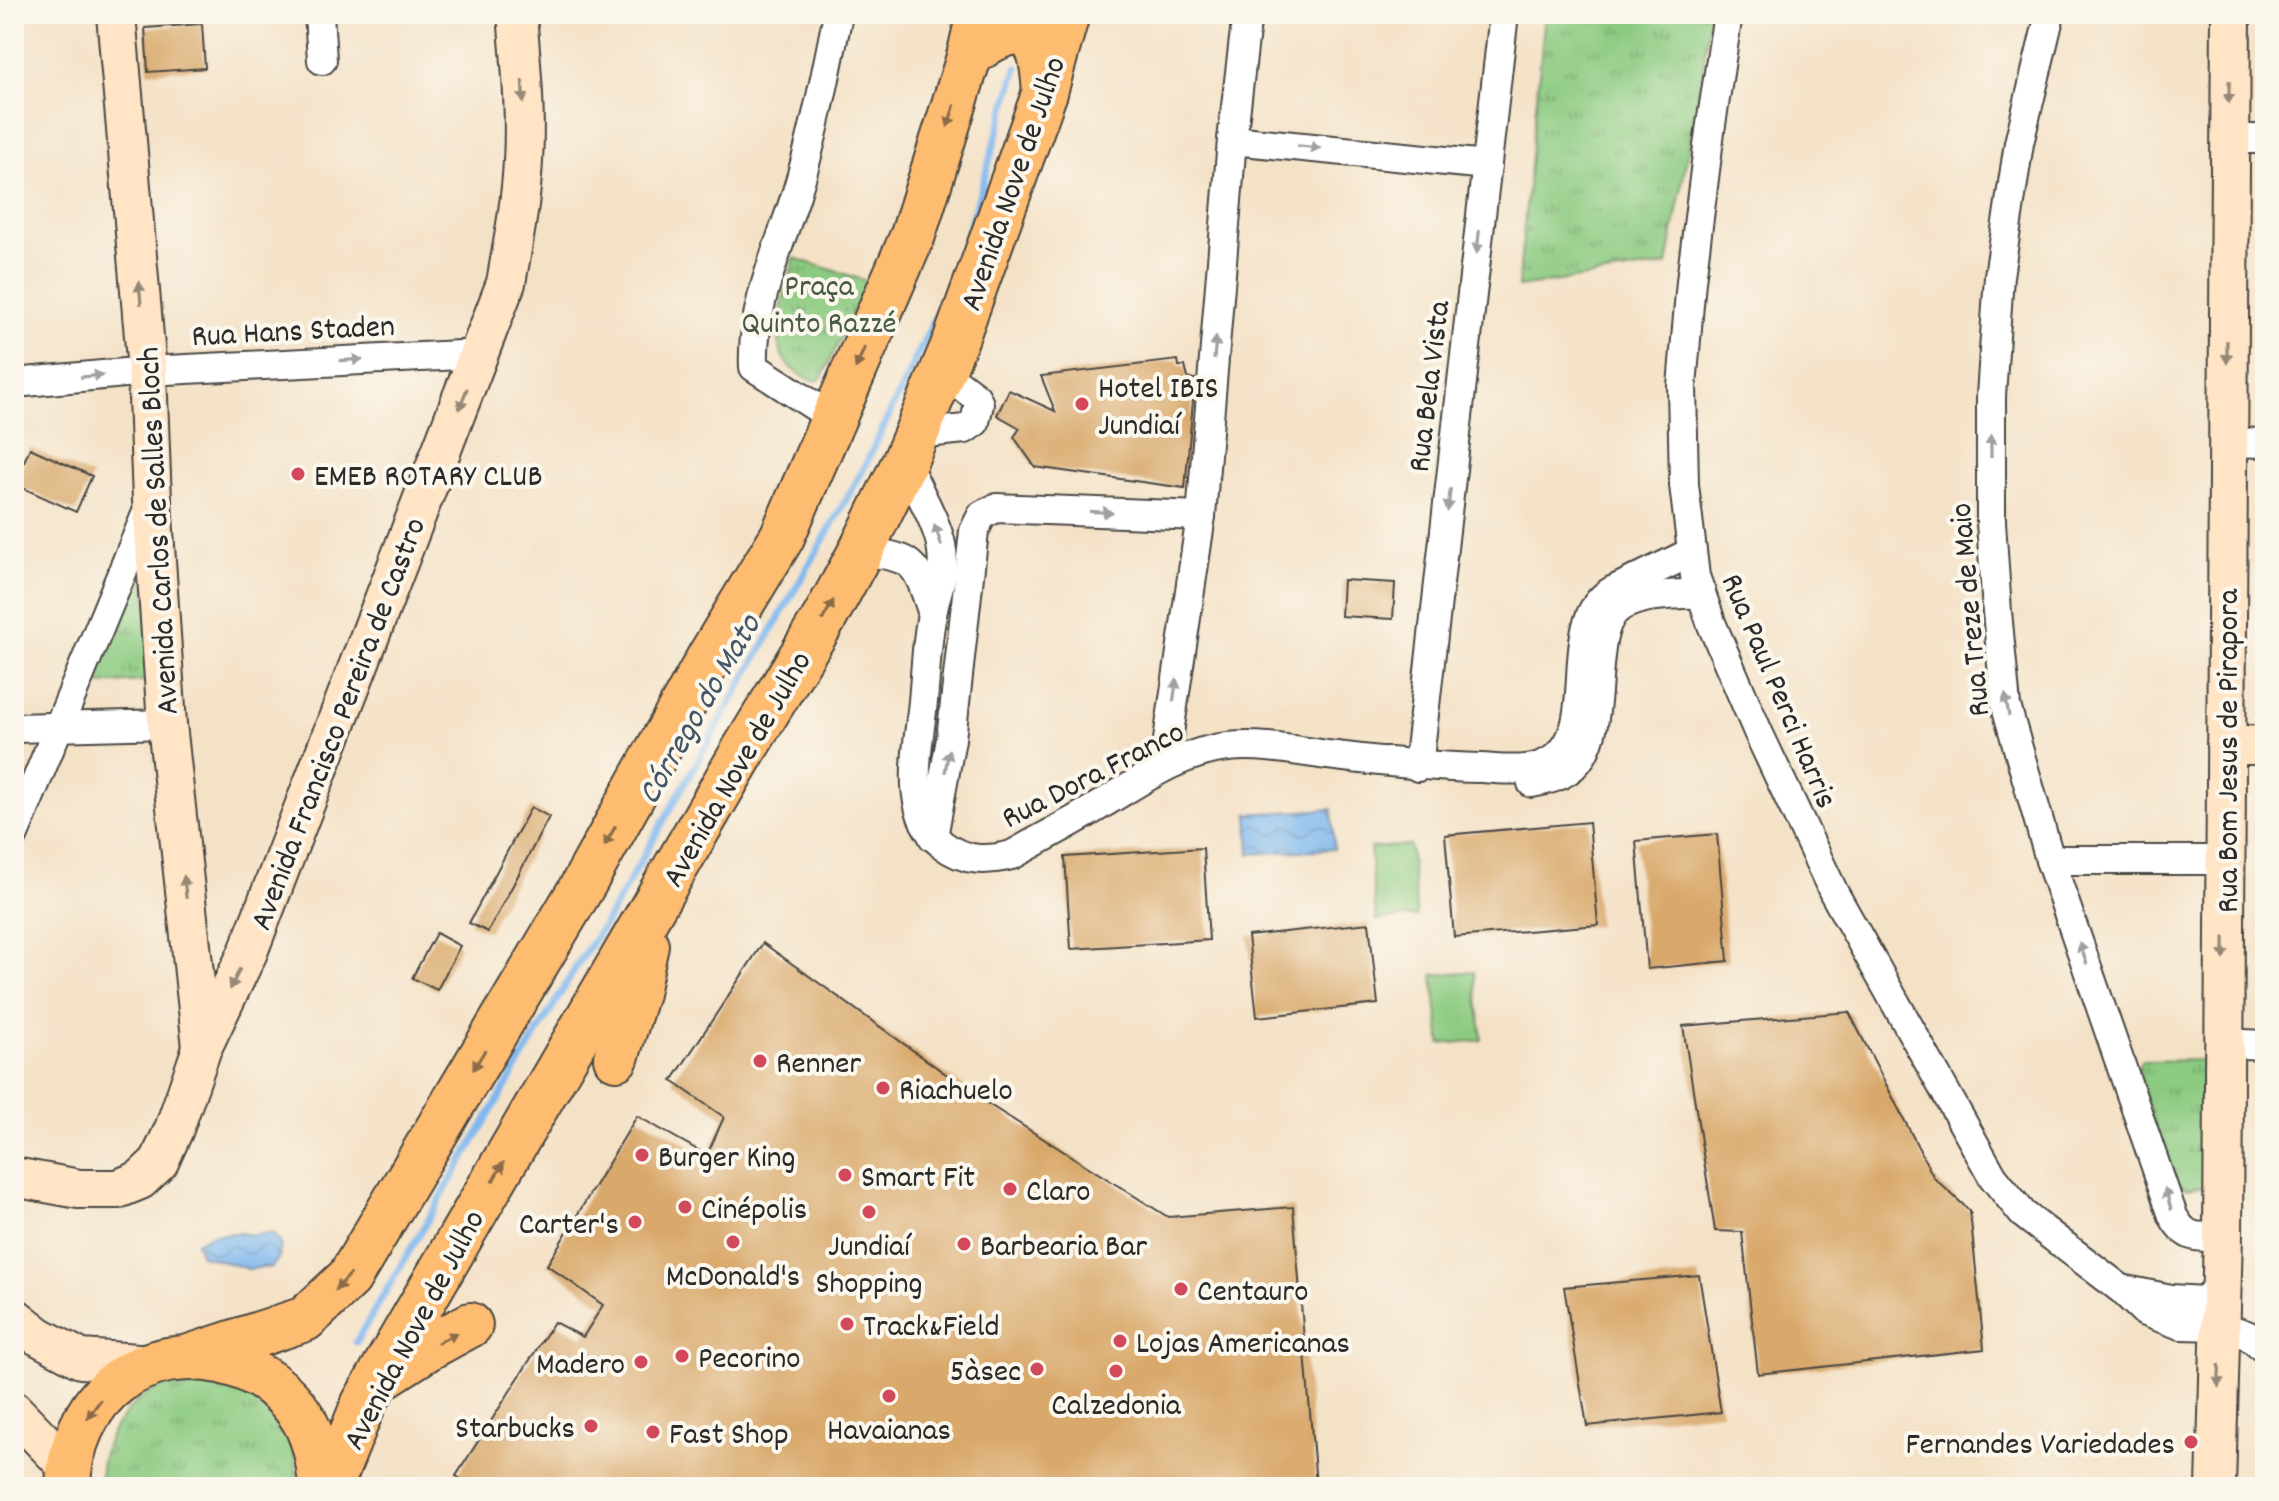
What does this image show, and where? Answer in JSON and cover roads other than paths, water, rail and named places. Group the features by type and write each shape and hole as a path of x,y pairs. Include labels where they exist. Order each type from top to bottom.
{"main road":[{"path":"68,1477 81,1428 95,1405 119,1380 305,1319 349,1278 583,885 710,656 782,537 913,235 969,57 979,14"},
{"name":"Avenida Nove de Julho","path":"330,1487 376,1381 861,551 943,372 1045,92 1067,14"},
{"path":"969,57 996,36 1016,33 1027,37 1039,54 1045,92"},
{"path":"616,1058 636,993 655,904"},
{"path":"376,1381 470,1325"},
{"path":"171,1361 224,1361 257,1373 284,1394 305,1422 318,1455 321,1487"}],"street":[{"name":"Avenida Carlos de Salles Bloch","path":"116,14 147,371 167,724 202,1048"},
{"path":"319,14 322,60"},
{"name":"Avenida Francisco Pereira de Castro","path":"24,1184 118,1189 140,1180 159,1162 174,1129 202,1048 248,952 506,283 517,221 523,160 524,100 517,14"},
{"path":"833,418 754,367 753,343 768,277 797,192 838,14"},
{"path":"1164,767 1201,516 1232,140 1247,14"},
{"name":"Rua Bela Vista","path":"1418,767 1504,14"},
{"name":"Rua Paul Perci Harris","path":"1728,14 1691,281 1682,386 1684,485 1695,576 1701,593 1758,732 1834,893 1993,1177 2023,1214 2121,1289 2145,1312 2181,1325 2221,1326"},
{"name":"Rua Treze de Maio","path":"2050,14 2019,143 1999,276 1991,396 1991,522 2006,706 2050,860 2173,1216 2181,1231 2194,1237 2223,1236"},
{"name":"Rua Bom Jesus de Pirapora","path":"2216,1487 2223,1236 2227,442 2247,139 2231,14"},
{"path":"1232,140 1487,165"},
{"name":"Rua Hans Staden","path":"14,383 147,371 480,354"},
{"path":"2227,442 2265,443"},
{"path":"910,448 942,550 943,580 932,611 916,781 922,817 933,837"},
{"path":"14,835 152,501"},
{"path":"933,837 951,739 974,531 987,511 1023,508 1201,516"},
{"path":"861,551 904,559 914,566 932,611"},
{"name":"Rua Dora Franco","path":"1418,767 1526,769 1548,763 1570,737 1580,689 1586,626 1592,609 1600,598 1612,591 1692,552"},
{"name":"Rua Dora Franco","path":"933,837 968,858 988,860 1012,855 1164,767 1225,747 1255,745 1418,767 1490,784 1529,784 1569,771 1583,754 1595,721 1602,643 1608,622 1620,607 1654,596 1701,593"},
{"path":"14,728 167,724"},
{"path":"2226,745 2265,745"},
{"path":"2050,860 2226,860"},
{"path":"2222,1043 2265,1045"},
{"name":"Rua Paul Perci Harris","path":"2121,1289 2204,1301 2222,1284"},
{"path":"14,1317 38,1336 81,1359 171,1361"},
{"path":"2221,1326 2247,1335 2265,1349"},
{"path":"14,1411 68,1477"}],"water":[{"path":"1332,809 1334,849 1250,854 1248,814"},
{"path":"272,1233 281,1243 279,1257 272,1267 248,1269 201,1255 196,1243 211,1235"}],"waterway":[{"name":"Córrego do Mato","path":"356,1342 579,962 609,917 863,470 956,273 1017,68"}],"place":[{"name":"Hotel IBIS Jundiaí","path":"1082,404"},
{"name":"EMEB ROTARY CLUB","path":"298,474"},
{"name":"Renner","path":"760,1061"},
{"name":"Riachuelo","path":"883,1088"},
{"name":"Burger King","path":"642,1155"},
{"name":"Smart Fit","path":"845,1175"},
{"name":"Claro","path":"1010,1189"},
{"name":"Cinépolis","path":"685,1207"},
{"name":"Jundiaí Shopping","path":"869,1212"},
{"name":"Carter's","path":"635,1222"},
{"name":"McDonald's","path":"733,1242"},
{"name":"Barbearia Bar","path":"964,1244"},
{"name":"Centauro","path":"1181,1289"},
{"name":"Track&Field","path":"847,1324"},
{"name":"Lojas Americanas","path":"1120,1341"},
{"name":"Pecorino","path":"682,1356"},
{"name":"Madero","path":"641,1362"},
{"name":"5àsec","path":"1037,1369"},
{"name":"Calzedonia","path":"1116,1371"},
{"name":"Havaianas","path":"889,1396"},
{"name":"Starbucks","path":"591,1426"},
{"name":"Fast Shop","path":"653,1432"},
{"name":"Fernandes Variedades","path":"2191,1442"}],"park label":[{"name":"Praça Quinto Razzé","path":"819,302"}]}
